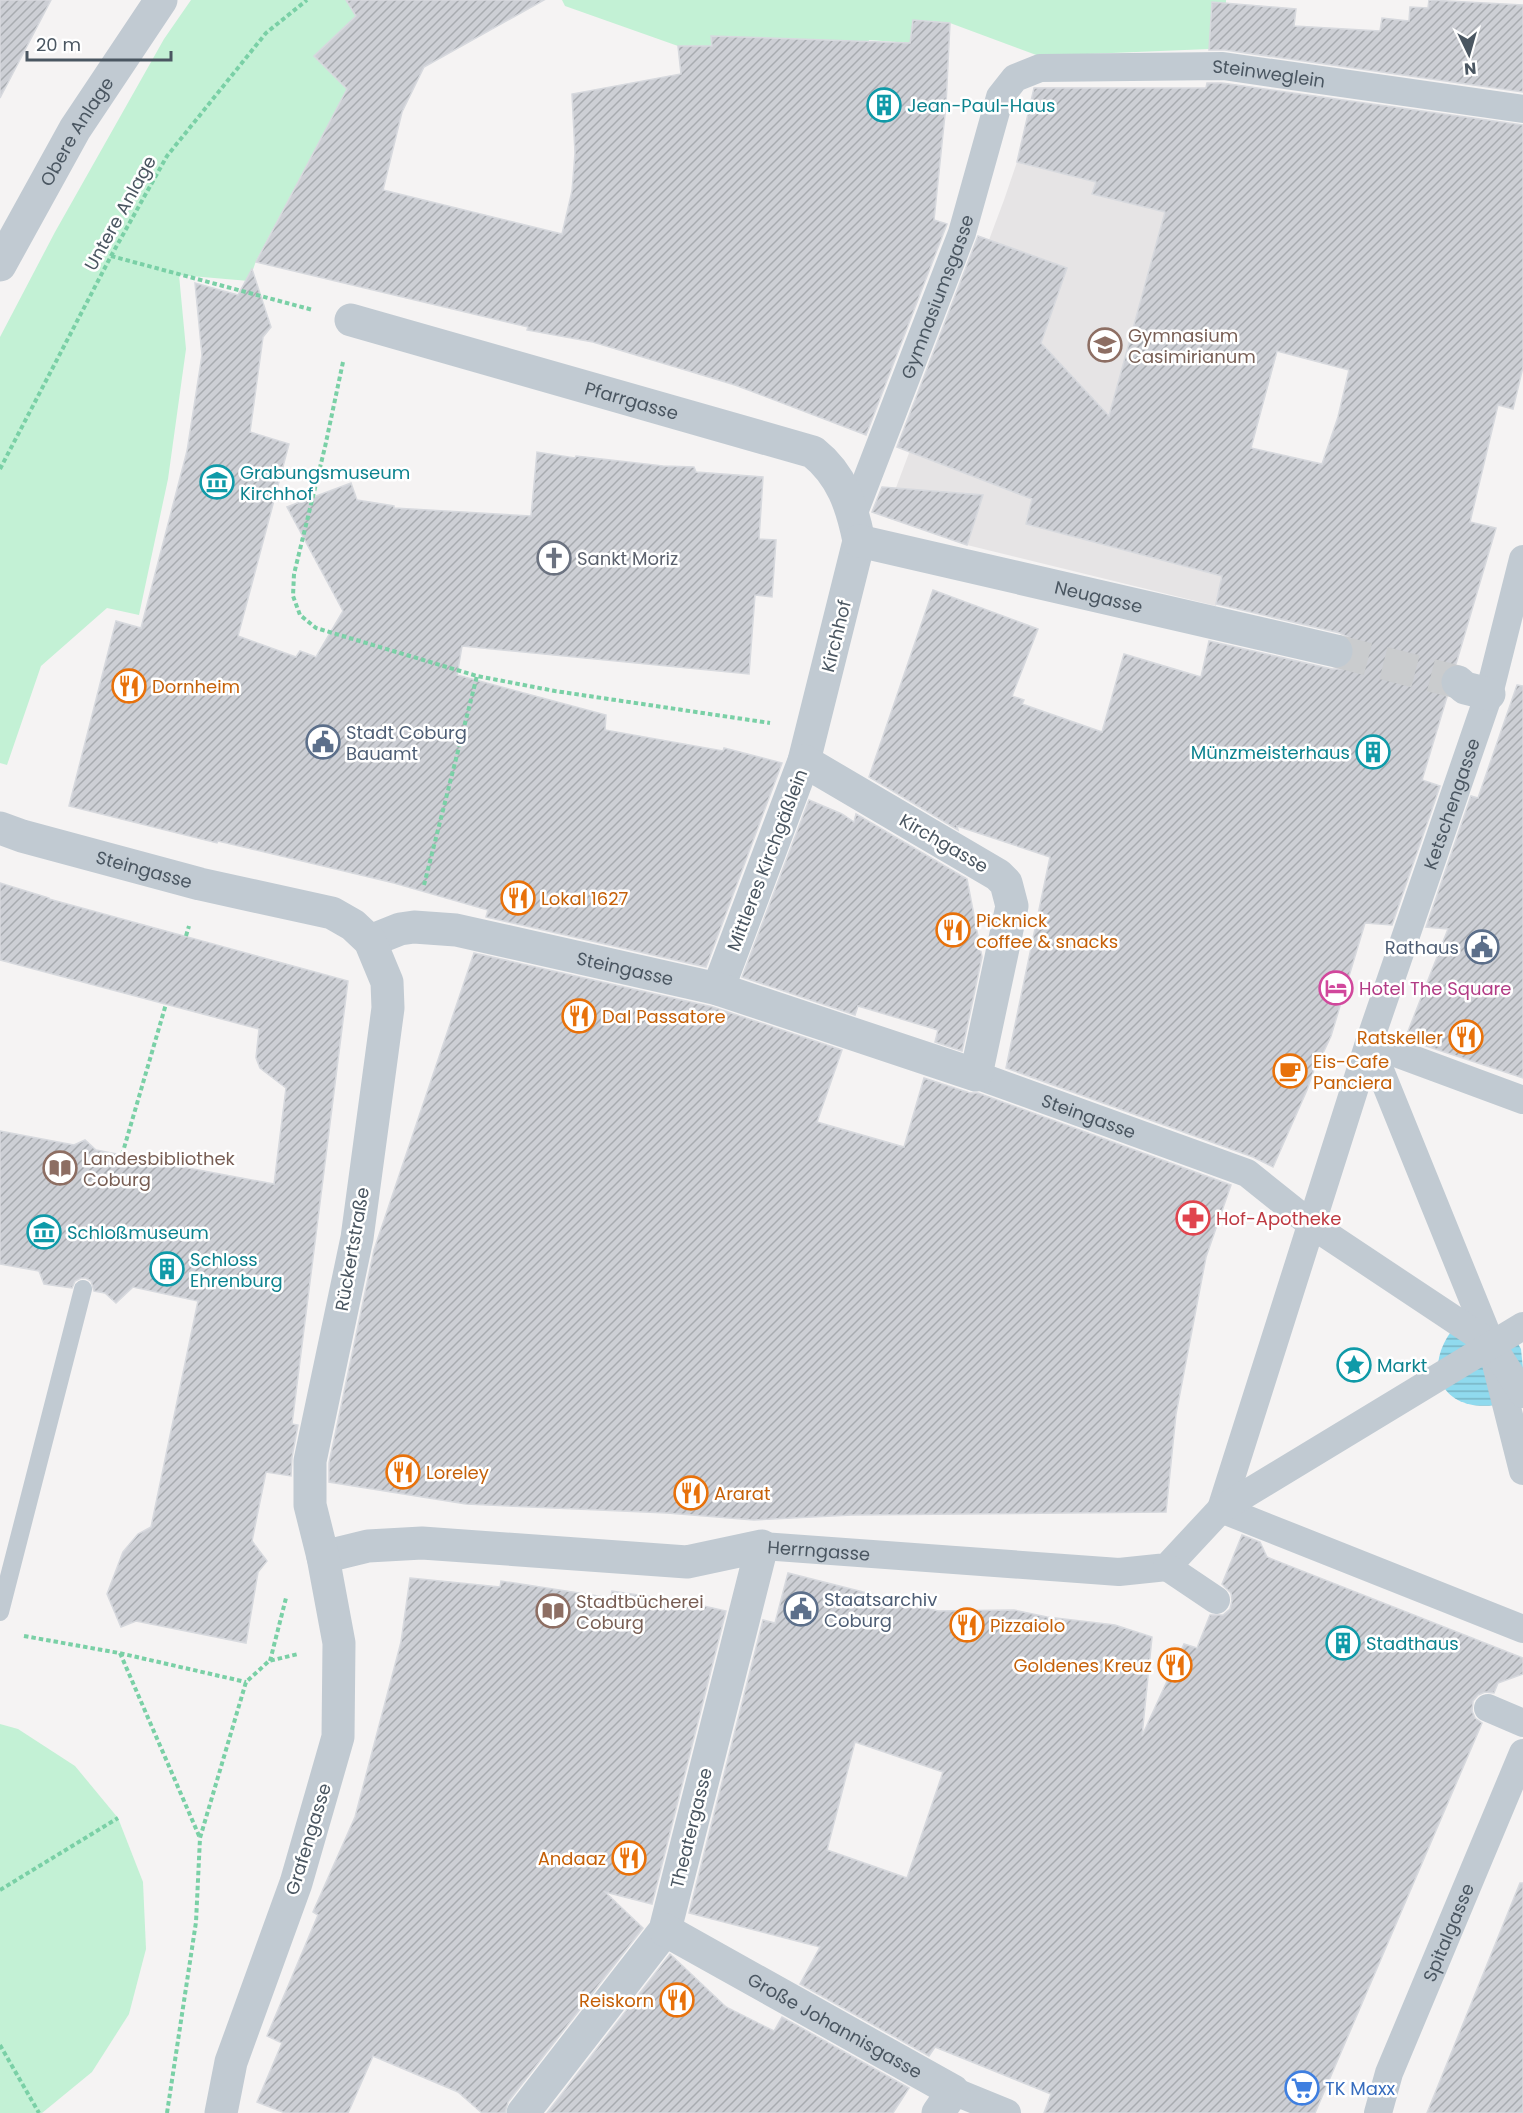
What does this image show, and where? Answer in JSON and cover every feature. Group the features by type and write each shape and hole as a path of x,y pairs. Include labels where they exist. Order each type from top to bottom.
{"street":[{"name":"Obere Anlage","path":"0,266 75,129 161,0"},
{"name":"Steinweglein","path":"1015,78 1040,68 1223,66 1523,109"},
{"name":"Gymnasiumsgasse","path":"856,528 962,233 1000,97 1015,78"},
{"name":"Pfarrgasse","path":"351,320 813,452 826,462 836,475 845,491 856,528"},
{"name":"Neugasse","path":"856,528 1336,651"},
{"name":"Kirchhof","path":"812,730 856,528"},
{"name":"Ketschengasse","path":"1369,1043 1489,694 1523,560"},
{"path":"1458,682 1465,687 1489,694"},
{"name":"Mittleres Kirchgäßlein","path":"718,989 804,761 812,730"},
{"name":"Kirchgasse","path":"804,761 998,875 1006,883 1012,906 976,1075"},
{"name":"Steingasse","path":"0,828 200,884 332,913 353,925 370,941 400,929 414,927 456,930 718,989 976,1075 1247,1173 1312,1225"},
{"name":"Rückertstraße","path":"323,1557 310,1505 310,1461 357,1238 388,1008 387,982 370,941"},
{"path":"1369,1043 1523,1100"},
{"path":"1221,1509 1369,1043"},
{"path":"1369,1043 1491,1344 1523,1471"},
{"path":"1312,1225 1491,1344 1523,1394"},
{"path":"1216,1600 1167,1567 1221,1509 1523,1326"},
{"path":"1491,1344 1523,1342"},
{"path":"1221,1509 1523,1629"},
{"name":"Herrngasse","path":"323,1557 368,1546 422,1543 687,1562 762,1546 1119,1572 1167,1567"},
{"name":"Theatergasse","path":"523,2113 665,1930 762,1546"},
{"name":"Grafengasse","path":"221,2113 231,2062 296,1883 338,1737 339,1643 323,1557"},
{"path":"1488,1708 1523,1723"},
{"name":"Spitalgasse","path":"1378,2113 1389,2073 1523,1753"},
{"name":"Große Johannisgasse","path":"665,1930 945,2102 1007,2113"}],"lane":[{"path":"0,1612 83,1289"}],"path":[{"name":"Untere Anlage","path":"0,469 111,256 167,156 266,33 307,0"},
{"path":"111,256 351,320 325,447 294,574 293,596 300,615 316,628 477,676 555,691 723,714"},
{"path":"414,927 477,676"},
{"path":"122,1155 166,1004"},
{"path":"22,1636 119,1653 246,1682"},
{"path":"119,1653 200,1838"},
{"path":"166,2113 196,1922 200,1838 246,1682 269,1661"},
{"path":"0,1890 118,1818"},
{"path":"0,2045 39,2113"}],"shaded area":[{"name":"Gymnasium Casimirianum","path":"1034,87 1220,89 1278,350 1251,448 1216,606 967,545 885,517 1004,200 1017,162"}],"green space":[{"path":"191,0 346,0 356,16 315,56 347,89 256,261 249,281 179,275 186,349 168,479 139,615 107,608 41,666 7,765 0,763 0,337 55,232 164,39"},
{"path":"562,0 1226,0 1226,3 1212,3 1209,49 1039,56 950,23 913,20 910,43 869,40 868,56 831,40 712,36 712,46 678,46 565,6"},
{"path":"0,1724 18,1729 75,1766 118,1818 143,1882 146,1949 129,2014 92,2072 42,2113 0,2113"}],"water":[{"path":"1450,1333 1514,1337 1521,1349 1523,1369 1495,1405 1478,1406 1463,1402 1452,1396 1444,1387 1439,1376 1438,1363 1442,1348"}],"building":[{"path":"0,0 51,0 0,98"},
{"path":"346,0 544,0 424,67 402,112 383,190 562,234 572,191 575,153 572,94 681,74 678,46 712,46 711,36 910,43 913,20 950,23 946,105 934,220 947,224 866,435 735,385 593,342 527,330 528,327 256,262 347,89 314,56 356,16"},
{"path":"1429,0 1523,5 1523,92 1225,50 1209,50 1212,2 1296,9 1294,26 1380,31 1382,18 1409,21 1410,7 1428,8"},
{"path":"1207,83 1222,83 1523,125 1523,367 1513,409 1498,405 1470,522 1496,528 1456,664 1444,669 1440,678 1441,689 1447,697 1422,780 1440,786 1392,925 1365,923 1331,1036 1316,1064 1273,1167 1253,1157 1006,1068 1050,857 957,826 958,830 869,777 933,590 1038,629 1012,696 1024,700 1022,704 1102,732 1124,654 1201,677 1209,641 1332,669 1342,669 1354,656 1354,645 1348,637 1340,633 1216,604 1222,576 1026,524 1032,499 897,447 978,236 1067,268 1041,343 1109,416 1165,212 1092,194 1096,182 1017,162 1034,88 1206,88","holes":["1277,351 1349,370 1338,417 1322,464 1251,448"]},
{"path":"252,269 271,327 263,337 250,432 289,444 238,636 296,657 300,651 316,657 343,611 287,507 351,483 357,500 394,506 394,508 531,516 537,452 575,458 576,456 663,466 694,467 696,472 763,477 759,539 776,540 772,597 755,595 749,674 462,646 457,675 606,715 605,730 723,751 724,748 782,763 706,967 486,917 488,910 394,883 218,841 217,843 69,806 116,621 141,628 187,451 202,355 195,283 238,295"},
{"path":"882,487 983,495 967,545 872,512"},
{"name":"Rathaus","path":"1517,685 1523,686 1523,1078 1405,1039 1448,929 1426,927 1471,796 1478,798"},
{"path":"809,800 842,814 854,822 856,814 967,879 982,957 962,1051 935,1042 938,1030 858,1006 855,1015 742,977"},
{"name":"Schloss Ehrenburg","path":"0,883 49,899 348,981 292,1424 298,1425 291,1476 266,1472 252,1541 267,1561 258,1572 246,1643 136,1621 121,1627 107,1594 123,1552 138,1534 151,1527 198,1301 133,1287 116,1303 105,1293 94,1291 91,1281 86,1278 75,1281 72,1288 44,1284 39,1271 0,1264 0,1131 74,1145 85,1140 96,1150 153,1161 160,1154 172,1165 274,1184 286,1088 260,1068 256,1058 259,1029 0,960"},
{"path":"474,953 713,1007 842,1050 817,1122 904,1147 924,1078 970,1093 978,1093 1231,1185 1206,1257 1176,1414 1166,1512 852,1515 754,1520 667,1513 466,1504 329,1482 329,1463 374,1250"},
{"path":"1242,1535 1260,1542 1267,1557 1523,1658 1523,1674 1498,1683 1494,1693 1485,1692 1473,1701 1472,1711 1475,1718 1482,1723 1315,2113 1044,2113 1051,2094 935,2047 929,2056 800,1984 820,1947 689,1913 763,1620 775,1623 788,1573 938,1611 1014,1610 1047,1617 1115,1625 1152,1637 1142,1736 1184,1644 1197,1648 1210,1615 1223,1615 1230,1609 1231,1593 1222,1584","holes":["855,1742 943,1772 907,1878 827,1850"]},
{"path":"410,1578 500,1587 501,1581 611,1598 612,1591 686,1602 726,1611 652,1904 605,1892 643,1928 508,2102 505,2113 482,2113 458,2092 373,2056 348,2113 285,2113 257,2102 282,2043 267,2036 318,1915 313,1912 355,1817 401,1642"},
{"path":"1520,1883 1523,1883 1523,2113 1427,2113"},
{"path":"670,1954 726,2007 774,2031 782,2017 909,2088 893,2113 547,2113"}],"tunnel":[{"path":"1336,651 1458,682"}],"place":[{"name":"Jean-Paul-Haus","path":"884,105"},
{"name":"Gymnasium Casimirianum","path":"1105,345"},
{"name":"Grabungsmuseum Kirchhof","path":"217,482"},
{"name":"Sankt Moriz","path":"554,558"},
{"name":"Dornheim","path":"129,686"},
{"name":"Stadt Coburg Bauamt","path":"323,742"},
{"name":"Münzmeisterhaus","path":"1373,752"},
{"name":"Lokal 1627","path":"518,898"},
{"name":"Picknick coffee & snacks","path":"953,930"},
{"name":"Rathaus","path":"1482,947"},
{"name":"Hotel The Square","path":"1336,988"},
{"name":"Dal Passatore","path":"579,1016"},
{"name":"Ratskeller","path":"1466,1037"},
{"name":"Eis-Cafe Panciera","path":"1290,1071"},
{"name":"Landesbibliothek Coburg","path":"60,1168"},
{"name":"Hof-Apotheke","path":"1193,1218"},
{"name":"Schloßmuseum","path":"44,1232"},
{"name":"Schloss Ehrenburg","path":"167,1269"},
{"name":"Markt","path":"1354,1365"},
{"name":"Loreley","path":"403,1472"},
{"name":"Ararat","path":"691,1493"},
{"name":"Staatsarchiv Coburg","path":"801,1609"},
{"name":"Stadtbücherei Coburg","path":"553,1611"},
{"name":"Pizzaiolo","path":"967,1625"},
{"name":"Stadthaus","path":"1343,1643"},
{"name":"Goldenes Kreuz","path":"1175,1665"},
{"name":"Andaaz","path":"629,1858"},
{"name":"Reiskorn","path":"677,2000"},
{"name":"TK Maxx","path":"1302,2088"}]}
